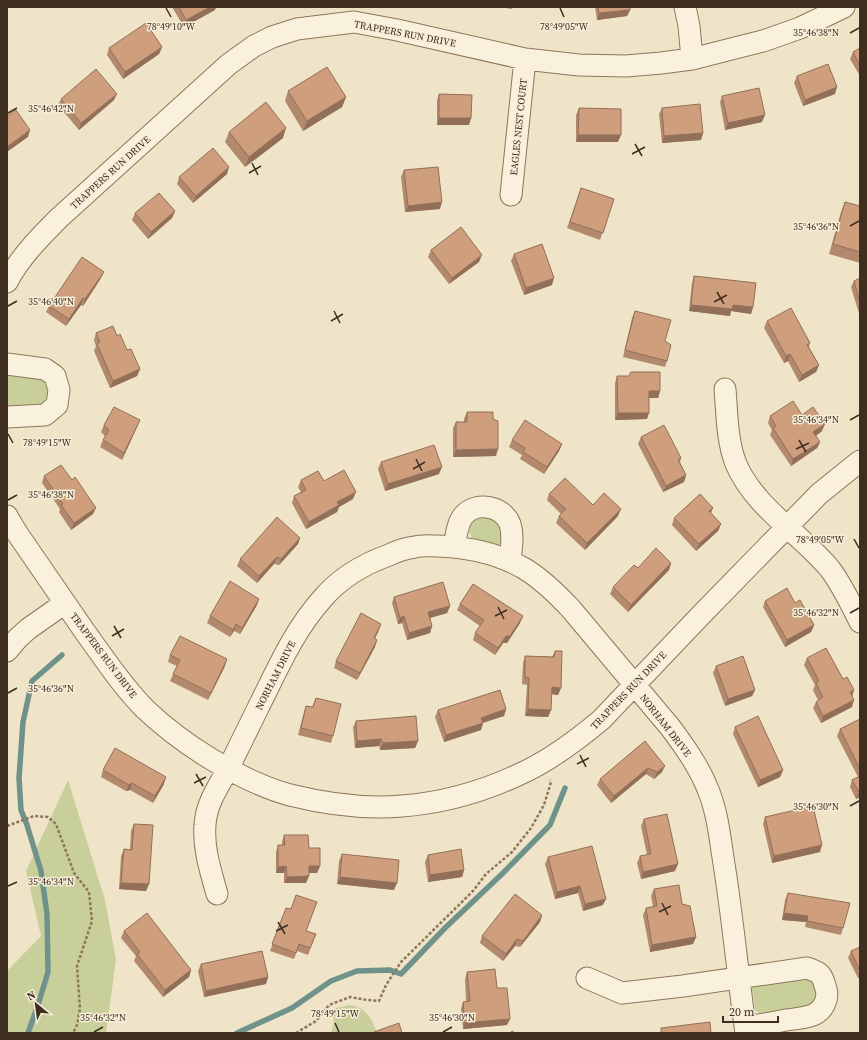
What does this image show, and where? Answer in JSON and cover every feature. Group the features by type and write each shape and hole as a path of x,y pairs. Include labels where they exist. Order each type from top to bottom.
{"street":[{"path":"685,7 689,26 692,59"},
{"name":"TRAPPERS RUN DRIVE","path":"7,282 33,244 59,218 229,64 254,46 272,37 297,29 354,22 397,30 525,60 579,65 626,66 692,59 771,38 800,28 844,7"},
{"name":"EAGLES NEST COURT","path":"511,195 525,60"},
{"path":"7,364 45,369 55,376 59,390 57,405 45,415 7,417"},
{"path":"725,389 728,429 732,450 736,463 748,485 763,503 830,569 860,622"},
{"name":"TRAPPERS RUN DRIVE","path":"7,516 65,603 124,685 144,708 180,738 228,769 261,785 296,796 358,806 402,806 434,802 468,794 521,774 567,746 593,727 819,494 860,461"},
{"path":"454,547 460,521 464,515 470,510 476,508 492,508 505,516 510,523 512,539 510,561"},
{"name":"NORHAM DRIVE","path":"217,894 205,844 205,825 211,801 278,667 307,616 323,597 339,582 358,568 394,552 423,546 454,547 484,552 510,561 535,576 559,596 684,746 697,767 709,792 716,813 726,876 746,1030"},
{"path":"7,651 28,629 65,603"},
{"path":"587,978 622,992 683,986 807,968 817,971 823,977 827,992 827,999 824,1006 814,1014 746,1030"}],"path":[{"path":"296,1033 316,1021 329,1005 350,997 379,1001 388,981 401,962 473,891 486,874 512,852 531,828 544,805 551,782 544,761"},
{"path":"7,826 34,816 48,817 56,824 74,873 89,892 92,921 77,966 80,1008 77,1025 73,1033"}],"green space":[{"path":"7,373 30,374 39,377 48,389 46,401 41,406 7,407"},
{"path":"482,515 500,520 503,542 497,545 472,538 469,531 471,525 475,519"},
{"path":"68,780 105,900 116,960 106,1033 7,1033 7,971 41,936 26,871"},
{"path":"811,978 820,995 809,1008 764,1015 756,1011 752,988 753,984"},
{"path":"349,1005 360,1008 368,1014 377,1033 330,1033 334,1022 332,1011 336,1008"}],"building":[{"path":"179,7 210,7 186,20"},
{"path":"598,7 630,7 630,10 599,13"},
{"path":"146,23 162,47 125,72 109,48"},
{"path":"860,48 860,65 853,52"},
{"path":"828,64 837,87 805,100 797,76"},
{"path":"327,67 346,97 307,121 288,91"},
{"path":"96,69 117,94 81,123 61,99"},
{"path":"759,88 765,115 728,123 722,96"},
{"path":"439,94 472,95 471,118 439,118"},
{"path":"266,102 286,128 249,157 229,132"},
{"path":"700,104 703,133 664,136 662,108"},
{"path":"579,108 621,109 621,135 578,135"},
{"path":"16,110 30,130 7,147 7,116"},
{"path":"213,148 229,167 196,196 179,177"},
{"path":"438,167 442,202 408,206 404,170"},
{"path":"581,188 614,199 603,233 570,222"},
{"path":"159,193 175,211 151,232 135,213"},
{"path":"845,202 860,206 860,252 833,244"},
{"path":"461,227 482,255 452,278 431,250"},
{"path":"542,244 554,278 526,288 514,254"},
{"path":"82,257 104,272 85,299 83,298 69,319 49,306"},
{"path":"694,276 756,283 753,307 733,305 732,309 691,305"},
{"path":"860,278 860,302 854,281"},
{"path":"791,308 810,343 807,345 819,365 802,375 790,354 786,356 767,321"},
{"path":"635,311 671,320 665,341 671,345 667,361 625,350"},
{"path":"113,326 117,336 120,334 127,350 131,349 140,369 113,381 97,344 100,342 96,333"},
{"path":"631,372 660,372 660,391 649,391 649,413 618,413 617,376 629,376"},
{"path":"793,401 802,415 813,407 825,424 813,432 820,442 793,459 773,428 776,426 770,416"},
{"path":"114,407 140,420 124,453 103,440 109,430 104,425"},
{"path":"467,412 493,412 493,419 498,421 498,449 456,450 456,422 467,422"},
{"path":"525,420 562,444 547,467 523,452 525,448 512,440"},
{"path":"664,425 681,458 678,460 686,475 666,486 641,437"},
{"path":"434,445 442,467 388,484 381,462"},
{"path":"61,465 72,480 75,477 96,508 74,523 61,505 63,504 44,476"},
{"path":"344,470 356,492 337,502 339,505 309,522 294,496 306,490 301,480 318,471 324,481"},
{"path":"565,478 593,505 604,493 621,509 587,543 559,516 566,509 549,494"},
{"path":"700,494 713,508 709,511 721,524 699,544 674,518"},
{"path":"277,517 300,538 281,559 277,557 259,576 240,559"},
{"path":"656,548 671,563 631,605 613,587 634,565 638,568"},
{"path":"230,581 259,599 242,628 236,624 233,630 210,616"},
{"path":"443,582 450,606 428,612 432,626 409,633 404,616 400,618 394,597"},
{"path":"473,584 523,616 510,636 506,636 498,648 475,633 484,620 460,604"},
{"path":"787,588 795,603 800,600 814,625 787,640 765,601"},
{"path":"361,613 381,624 374,638 377,640 360,673 336,661"},
{"path":"180,636 227,659 211,693 173,674 180,660 170,655"},
{"path":"826,648 843,679 847,677 854,690 850,692 854,700 823,716 816,702 823,697 816,683 819,681 807,658"},
{"path":"555,651 562,651 561,688 552,687 551,710 528,709 529,678 525,677 525,656 554,657"},
{"path":"743,656 755,690 728,699 716,666"},
{"path":"500,690 506,709 481,718 483,723 446,735 438,710"},
{"path":"316,698 341,704 333,736 301,728 306,706 313,707"},
{"path":"416,716 418,741 383,743 381,739 357,741 356,721"},
{"path":"758,716 783,770 760,780 735,727"},
{"path":"860,719 860,769 840,729"},
{"path":"645,741 665,766 657,772 648,768 614,796 600,779"},
{"path":"115,748 166,777 155,796 132,783 129,785 103,770"},
{"path":"860,776 860,792 859,792 852,780"},
{"path":"813,806 822,845 774,856 765,817"},
{"path":"667,814 678,864 643,872 640,856 651,854 644,819"},
{"path":"134,824 153,825 149,884 121,883 124,849 132,850"},
{"path":"284,835 308,835 309,848 320,848 320,866 309,866 309,876 287,877 286,866 278,867 278,845 285,845"},
{"path":"592,846 606,899 585,904 580,886 557,892 548,857"},
{"path":"461,849 464,870 430,875 428,855"},
{"path":"342,854 399,860 397,883 340,877"},
{"path":"679,885 682,904 690,906 696,937 652,945 646,908 657,906 654,889"},
{"path":"788,893 850,903 843,928 807,921 808,916 784,913"},
{"path":"515,894 542,915 523,941 517,939 506,954 482,936"},
{"path":"296,895 317,902 306,931 316,934 310,948 299,944 296,953 272,944 286,908 291,909"},
{"path":"147,913 191,970 165,990 137,954 140,952 124,931"},
{"path":"860,947 860,971 851,951"},
{"path":"262,951 268,977 206,991 201,964"},
{"path":"495,969 497,988 507,988 510,1019 465,1023 463,1002 470,1001 467,972"},
{"path":"710,1022 711,1033 661,1033 661,1028"},
{"path":"399,1023 402,1033 374,1032"}],"waterway":[{"path":"28,1033 48,972 47,914 41,871 21,810 19,778 23,722 32,681 62,655"},
{"path":"237,1033 292,1008 331,981 357,971 390,970 401,974 445,928 502,874 550,825 565,788"}]}
